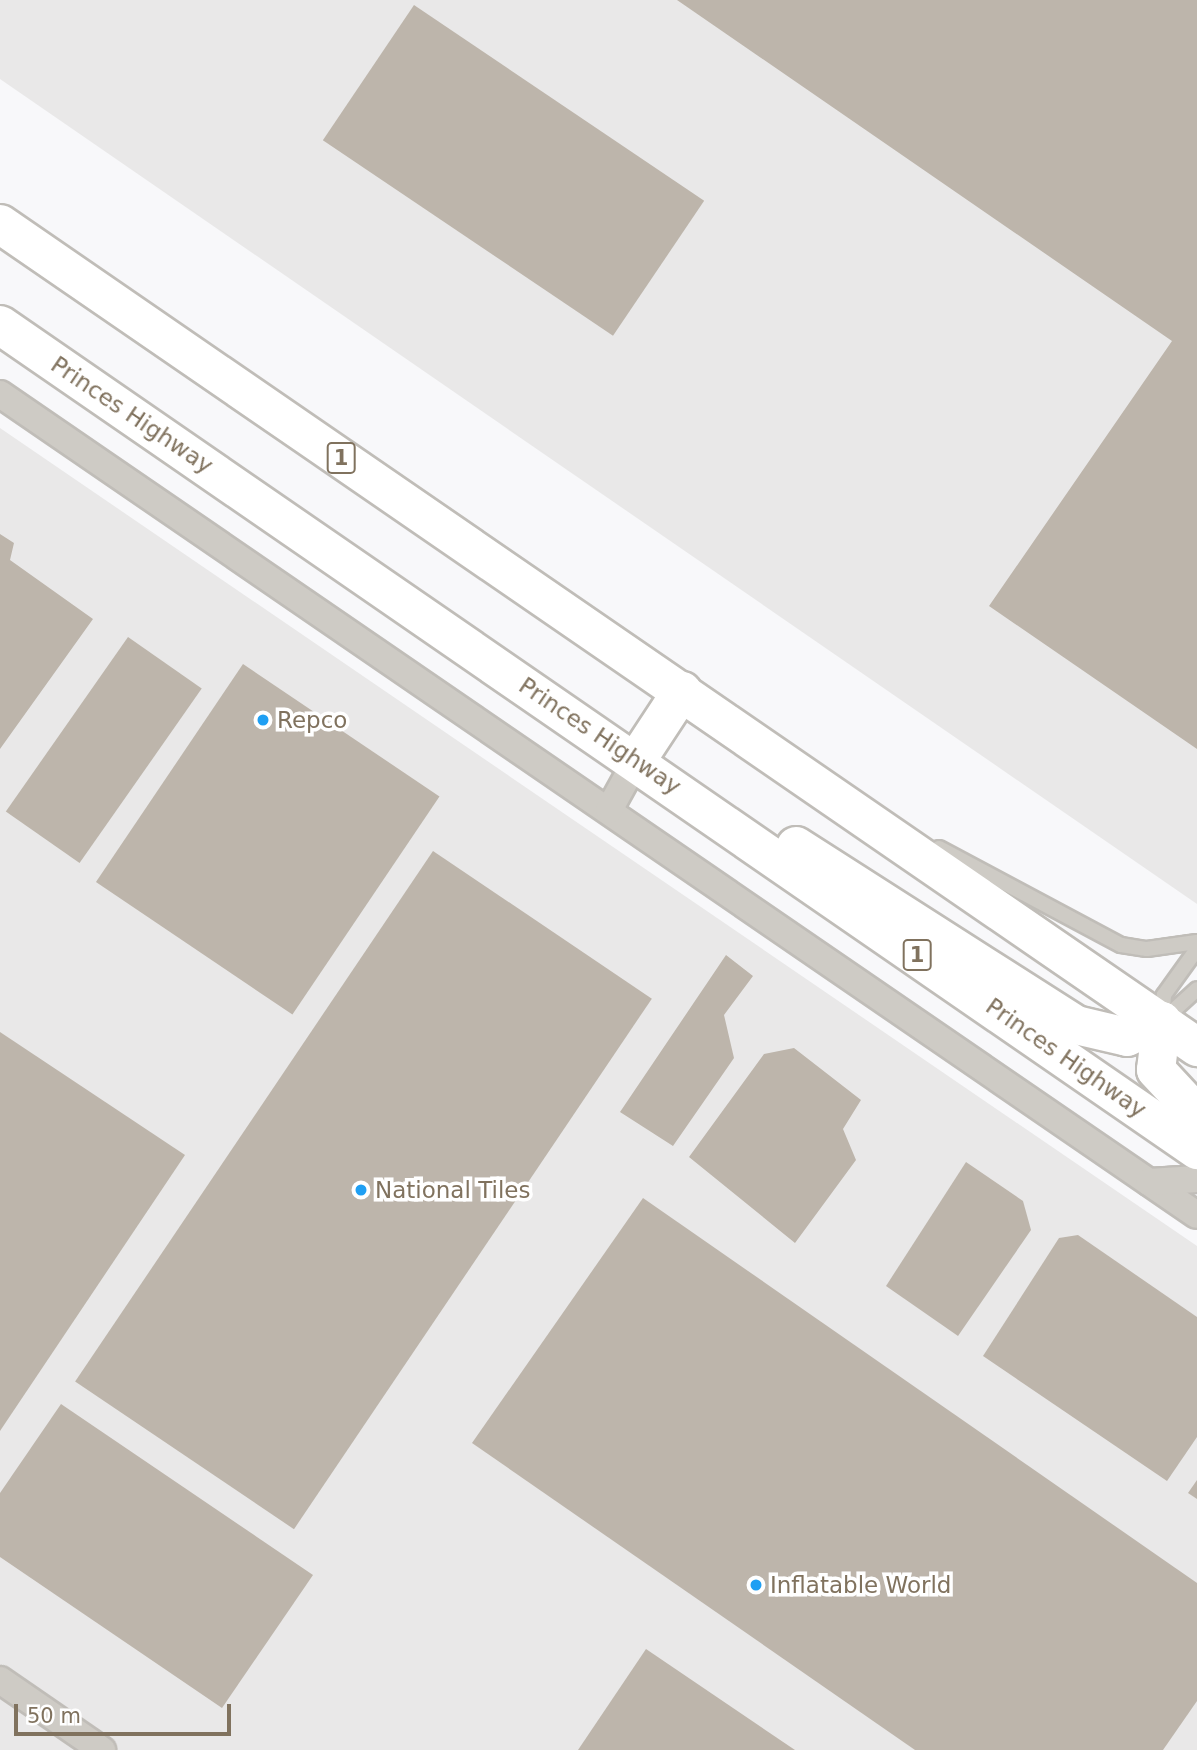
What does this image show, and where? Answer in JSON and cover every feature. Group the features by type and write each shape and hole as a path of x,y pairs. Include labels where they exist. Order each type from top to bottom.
{"highway":[{"name":"1","path":"0,224 1197,1047"},
{"name":"Princes Highway","path":"0,325 734,828 1197,1150"},
{"path":"636,761 682,691"},
{"path":"734,828 830,862 1076,1025 1127,1037 1162,1021"},
{"path":"1162,1021 1156,1070 1197,1114"}],"street":[{"path":"0,394 1197,1215"},
{"path":"609,810 636,761"},
{"path":"1149,1182 1197,1179"},
{"path":"0,1680 102,1750"}],"lane":[{"path":"774,754 1109,940 1138,949 1197,942"},
{"path":"1162,1021 1164,995 1197,949"},
{"path":"1162,1021 1197,989"}],"shaded area":[{"path":"0,0 1197,0 1197,904 0,79"},
{"path":"0,428 1197,1246 1197,1750 0,1750"}],"building":[{"path":"677,0 1197,0 1197,749 989,606 1172,341"},
{"path":"414,5 704,201 613,336 323,140"},
{"path":"0,534 14,543 10,560 93,619 0,749"},
{"path":"128,637 202,689 80,863 6,811"},
{"path":"243,664 439,797 292,1015 96,882"},
{"name":"National Tiles","path":"433,851 652,999 294,1529 75,1382"},
{"path":"726,955 753,976 724,1015 734,1058 673,1146 620,1112"},
{"path":"0,1032 185,1155 0,1431"},
{"path":"794,1048 861,1100 843,1129 856,1160 795,1243 689,1157 764,1054"},
{"path":"966,1162 1023,1201 1031,1230 958,1336 886,1286"},
{"path":"643,1198 1197,1583 1197,1701 1163,1750 915,1750 472,1443"},
{"path":"1078,1235 1197,1317 1197,1437 1167,1481 983,1356 1059,1238"},
{"path":"61,1404 313,1575 222,1708 0,1557 0,1493"},
{"path":"1197,1480 1197,1499 1188,1493"},
{"path":"646,1649 795,1750 578,1750"}],"place":[{"name":"Repco","path":"263,720"},
{"name":"National Tiles","path":"361,1190"},
{"name":"Inflatable World","path":"756,1585"}]}
